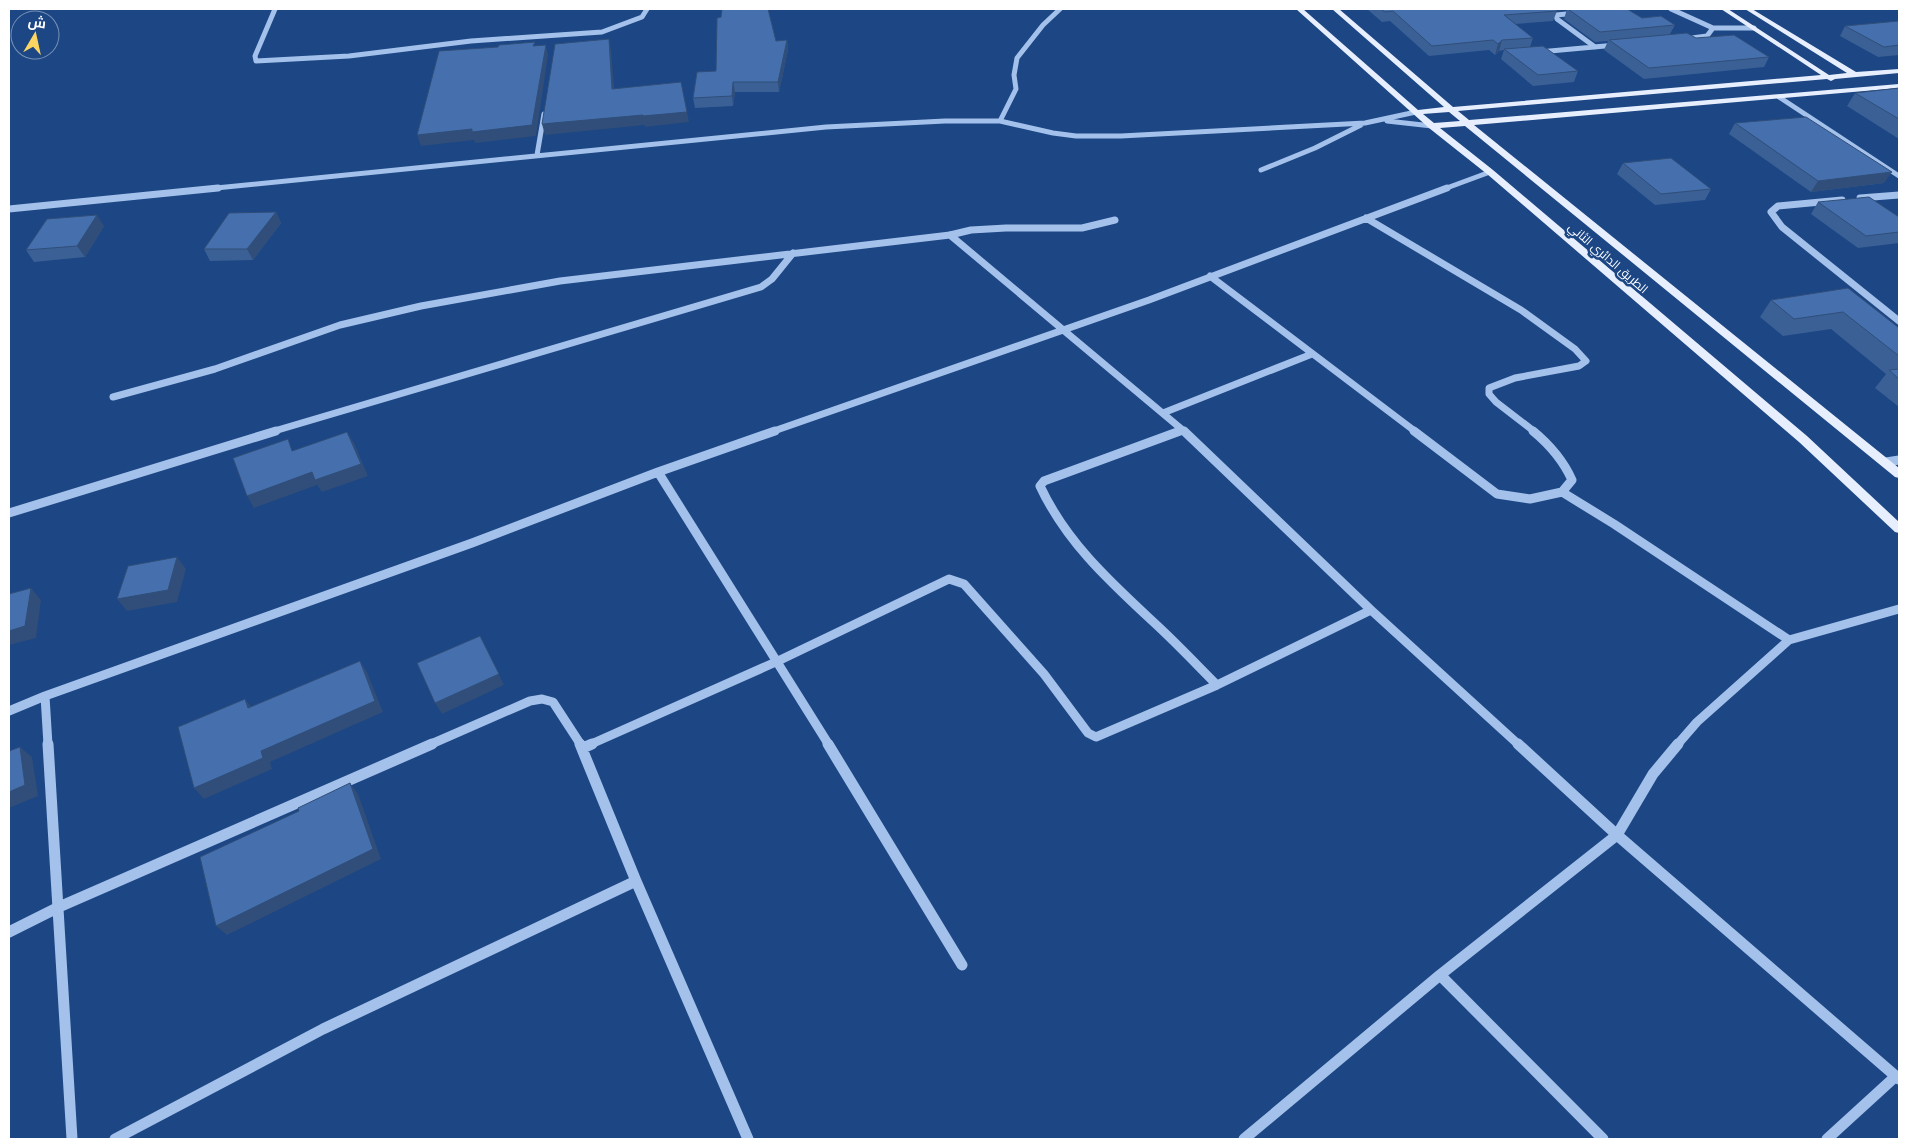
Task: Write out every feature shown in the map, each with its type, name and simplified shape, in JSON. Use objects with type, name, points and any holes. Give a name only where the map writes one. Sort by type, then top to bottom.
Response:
[{"type":"main road","name":"الطريق الدائري الثاني","points":[[1299,9],[1432,126],[1490,172],[1803,439],[1899,529]]},
{"type":"main road","name":"الطريق الدائري الثاني","points":[[1335,9],[1467,123],[1899,474]]},
{"type":"main road","points":[[1724,9],[1849,90]]},
{"type":"main road","points":[[1748,9],[1877,88]]},
{"type":"main road","points":[[1416,112],[1899,71]]},
{"type":"main road","points":[[1432,126],[1899,86]]},
{"type":"street","points":[[275,9],[255,56],[256,61],[349,56],[472,41],[602,32],[620,27],[642,17],[647,9]]},
{"type":"street","points":[[1000,121],[1016,89],[1014,75],[1017,58],[1043,25],[1060,9]]},
{"type":"street","points":[[1671,9],[1713,28],[1754,28]]},
{"type":"street","points":[[1585,12],[1556,15],[1557,19],[1595,47]]},
{"type":"street","points":[[1679,39],[1707,36],[1713,28]]},
{"type":"street","points":[[555,44],[556,35]]},
{"type":"street","points":[[1528,53],[1623,44]]},
{"type":"street","points":[[1778,97],[1899,176]]},
{"type":"street","points":[[538,155],[545,109]]},
{"type":"street","points":[[9,209],[538,155],[826,128],[945,120],[1000,121],[1053,134],[1121,136],[1365,122],[1416,112]]},
{"type":"street","points":[[1382,120],[1432,126]]},
{"type":"street","points":[[1261,170],[1316,148],[1365,122]]},
{"type":"street","points":[[9,710],[472,543],[658,472],[1149,300],[1490,172]]},
{"type":"street","points":[[1899,195],[1778,206],[1771,212],[1782,227],[1899,321]]},
{"type":"street","points":[[1210,276],[1497,494],[1517,500],[1539,500],[1562,492],[1572,480],[1568,466],[1552,449],[1496,402],[1489,394],[1489,388],[1515,378],[1579,366],[1586,361],[1584,357],[1573,346],[1535,320],[1366,218]]},
{"type":"street","points":[[113,397],[215,369],[340,326],[420,306],[560,281],[950,235],[972,230],[1082,228],[1115,220]]},
{"type":"street","points":[[950,235],[1183,430],[1371,610],[1617,835],[1898,1078],[1827,1139]]},
{"type":"street","points":[[9,514],[251,438],[761,287],[772,279],[792,253]]},
{"type":"street","points":[[1163,413],[1312,354]]},
{"type":"street","points":[[1183,430],[1050,479],[1040,486],[1052,512],[1104,577],[1164,632],[1217,685]]},
{"type":"street","points":[[1886,462],[1899,460]]},
{"type":"street","points":[[658,472],[778,661],[962,966]]},
{"type":"street","points":[[1562,492],[1614,524],[1788,640]]},
{"type":"street","points":[[583,748],[778,661],[948,579],[964,584],[1044,674],[1092,737],[1103,735],[1217,685],[1371,610]]},
{"type":"street","points":[[1244,1139],[1440,975],[1617,835],[1653,774],[1697,722],[1788,640],[1899,609]]},
{"type":"street","points":[[45,696],[72,1139]]},
{"type":"street","points":[[9,932],[59,907],[539,698],[546,698],[553,702],[583,748],[636,881],[748,1139]]},
{"type":"street","points":[[115,1139],[323,1030],[636,881]]},
{"type":"street","points":[[1440,975],[1603,1139]]},
{"type":"building","points":[[722,9],[768,9],[776,41],[787,40],[778,82],[733,82],[732,96],[693,98],[697,72],[716,71],[717,18],[721,17]]},
{"type":"building","points":[[1381,9],[1557,9],[1557,11],[1504,15],[1533,38],[1502,40],[1498,44],[1493,40],[1432,46],[1393,11],[1385,12]]},
{"type":"building","points":[[1568,9],[1627,9],[1642,18],[1661,16],[1675,25],[1600,32]]},
{"type":"building","points":[[1899,21],[1899,45],[1884,47],[1845,26]]},
{"type":"building","points":[[1687,33],[1696,38],[1734,35],[1769,57],[1649,68],[1609,40]]},
{"type":"building","points":[[609,39],[612,89],[681,82],[687,112],[542,124],[555,44]]},
{"type":"building","points":[[535,42],[533,46],[546,45],[532,125],[472,132],[472,129],[417,135],[439,51],[498,47],[499,45]]},
{"type":"building","points":[[1543,46],[1578,71],[1538,75],[1504,49]]},
{"type":"building","points":[[1899,88],[1899,119],[1855,93]]},
{"type":"building","points":[[1806,117],[1892,172],[1818,181],[1735,123]]},
{"type":"building","points":[[1671,158],[1711,189],[1661,194],[1623,163]]},
{"type":"building","points":[[1869,197],[1899,217],[1899,232],[1866,236],[1818,202]]},
{"type":"building","points":[[276,212],[247,249],[204,249],[229,213]]},
{"type":"building","points":[[97,215],[77,246],[26,250],[47,219]]},
{"type":"building","points":[[1848,288],[1899,328],[1899,356],[1843,312],[1794,319],[1771,300]]},
{"type":"building","points":[[1899,369],[1899,379],[1889,370]]},
{"type":"building","points":[[347,432],[361,464],[315,480],[312,472],[247,496],[233,458],[288,439],[292,451]]},
{"type":"building","points":[[177,557],[168,590],[117,599],[128,566]]},
{"type":"building","points":[[31,588],[25,626],[9,631],[9,594]]},
{"type":"building","points":[[480,636],[499,674],[435,703],[417,663]]},
{"type":"building","points":[[360,661],[375,701],[261,751],[263,758],[194,788],[178,727],[245,699],[248,708]]},
{"type":"building","points":[[20,747],[25,785],[9,792],[9,751]]},
{"type":"building","points":[[350,783],[373,849],[216,926],[200,857],[299,811],[298,808]]}]
